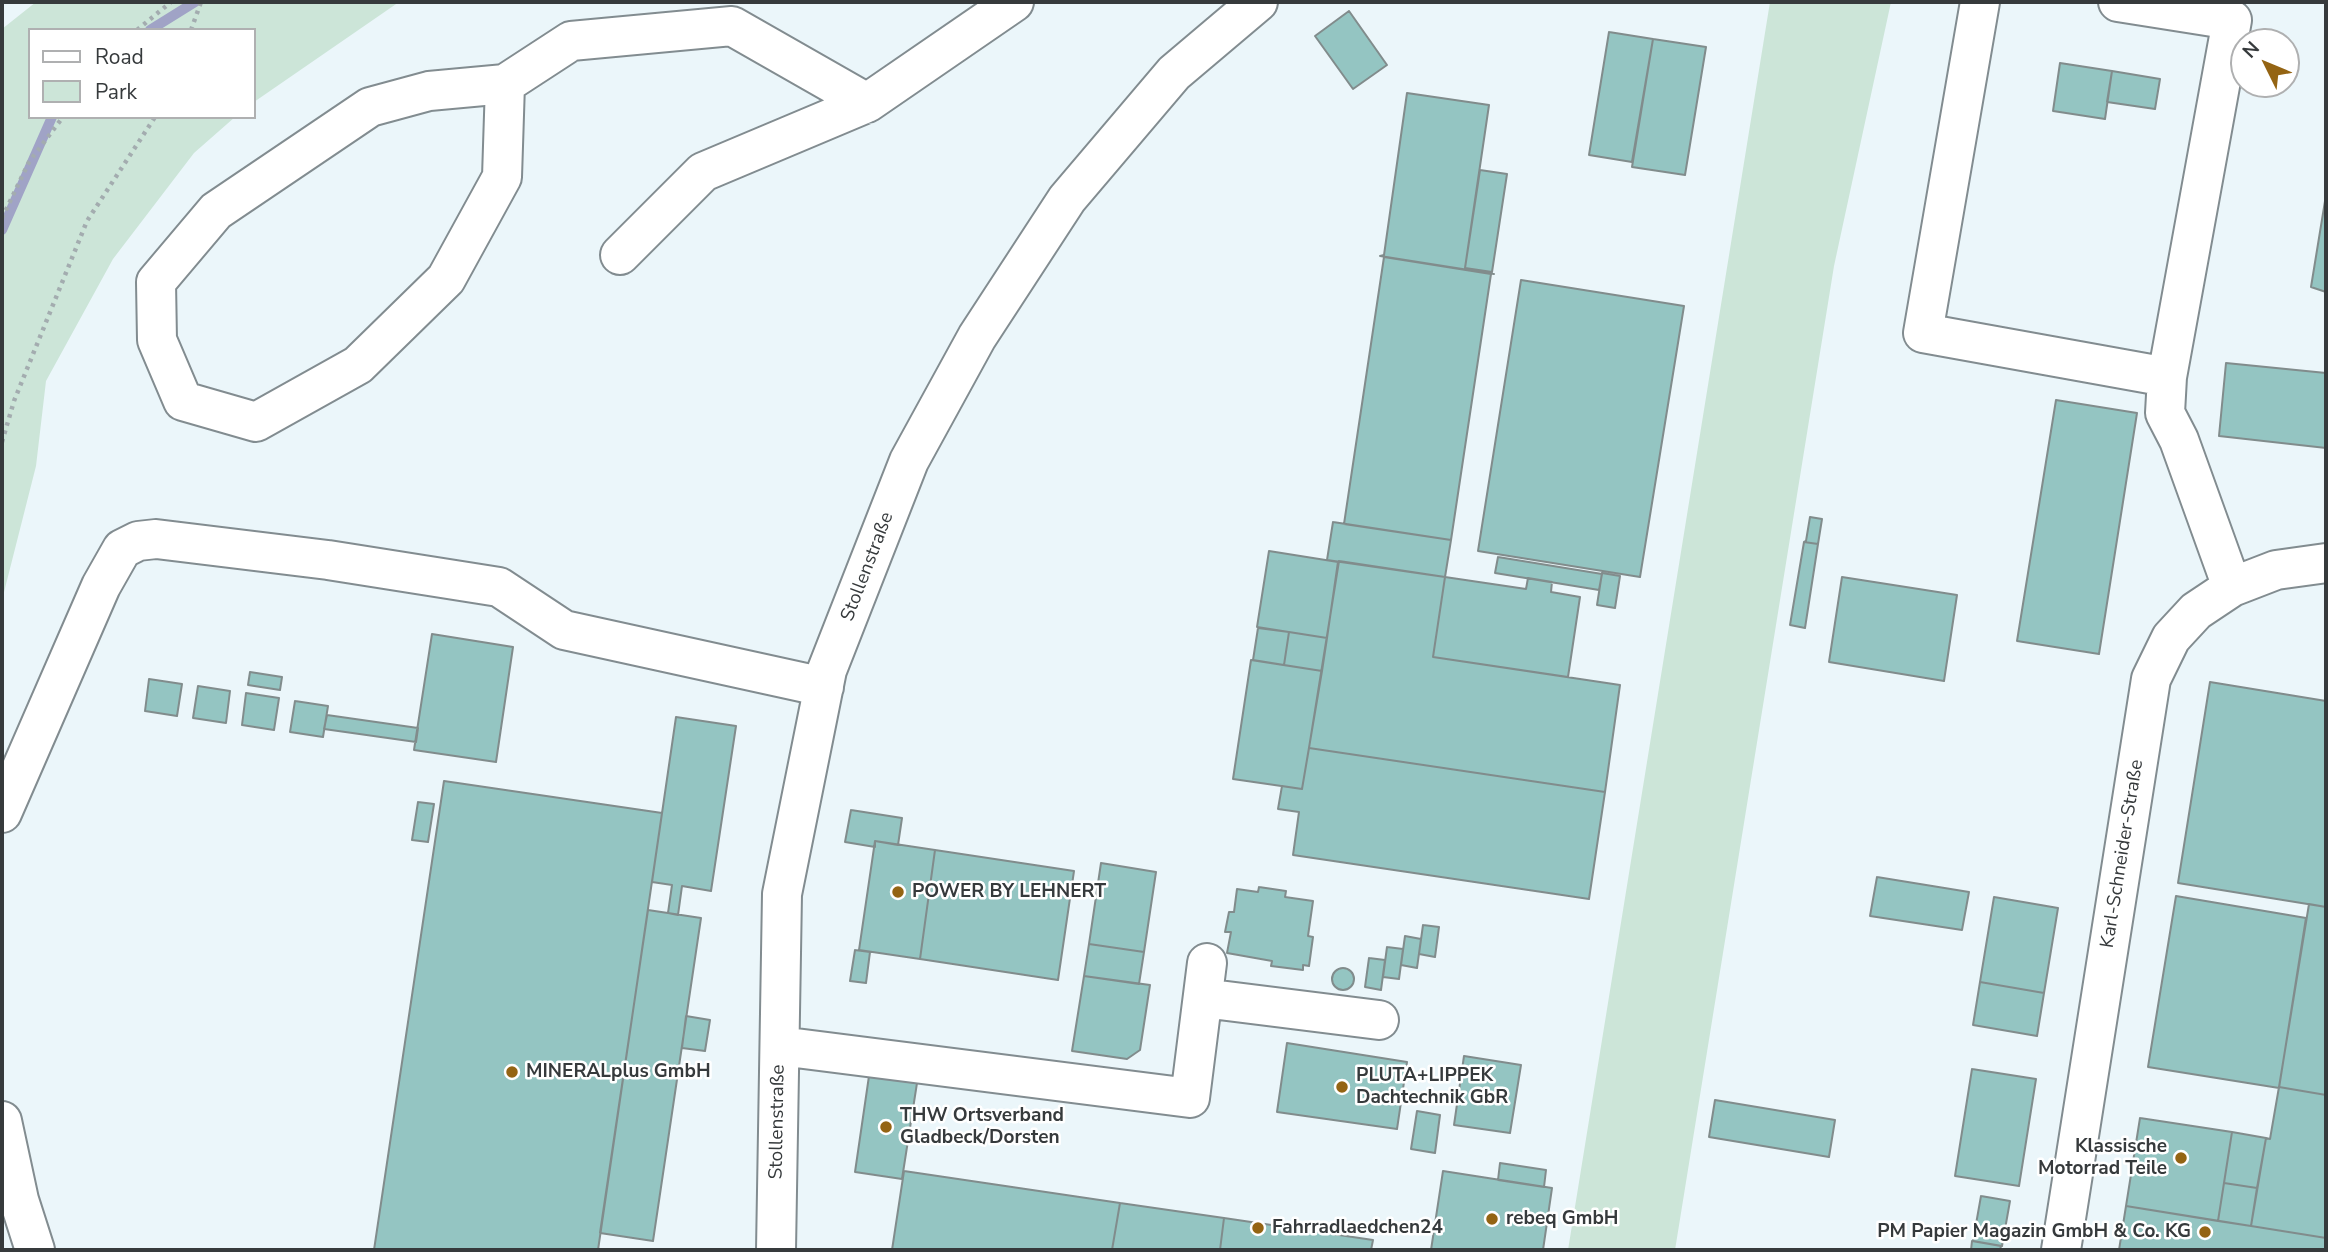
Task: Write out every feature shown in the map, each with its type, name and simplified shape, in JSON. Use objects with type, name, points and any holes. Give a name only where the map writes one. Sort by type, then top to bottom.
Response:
[{"type":"street","points":[[620,255],[703,172],[867,103],[1014,2]]},
{"type":"street","name":"Stollenstraße","points":[[776,1250],[782,894],[827,670],[909,461],[977,337],[1067,199],[1174,73],[1258,2]]},
{"type":"street","points":[[1980,2],[1923,333],[2167,377]]},
{"type":"street","points":[[2118,2],[2233,11],[2167,377],[2165,413],[2179,440],[2232,587]]},
{"type":"street","points":[[505,84],[502,177],[446,279],[358,365],[256,422],[183,401],[157,340],[156,282],[216,211],[370,107],[429,91],[505,84],[571,41],[732,26],[867,103]]},
{"type":"street","points":[[2,813],[101,586],[122,549],[138,541],[156,539],[328,560],[499,587],[564,630],[824,687]]},
{"type":"street","name":"Karl-Schneider-Straße","points":[[2061,1250],[2151,678],[2171,638],[2196,611],[2232,587],[2276,570],[2326,563]]},
{"type":"street","points":[[780,1046],[1190,1098],[1205,981],[1379,1020]]},
{"type":"street","points":[[2,1121],[19,1200],[35,1250]]},
{"type":"path","points":[[139,28],[171,2]]},
{"type":"path","points":[[192,28],[201,2]]},
{"type":"path","points":[[2,218],[29,162],[61,119]]},
{"type":"path","points":[[2,442],[14,401],[87,221],[154,119]]},
{"type":"green space","points":[[36,2],[399,2],[256,101],[256,28],[28,28],[28,119],[233,119],[194,153],[113,259],[46,381],[36,466],[2,600],[2,29]]},
{"type":"green space","points":[[1770,2],[1891,2],[1834,266],[1675,1250],[1568,1250]]},
{"type":"building","points":[[1349,11],[1387,65],[1353,89],[1315,36]]},
{"type":"building","points":[[1609,32],[1653,39],[1632,162],[1589,155]]},
{"type":"building","points":[[1653,39],[1706,47],[1685,175],[1632,167]]},
{"type":"building","points":[[2060,63],[2112,71],[2105,119],[2053,111]]},
{"type":"building","points":[[2112,71],[2160,79],[2155,109],[2107,102]]},
{"type":"building","points":[[1407,93],[1489,105],[1465,268],[1494,274],[1380,256],[1384,255]]},
{"type":"building","points":[[1480,170],[1507,174],[1492,272],[1465,268]]},
{"type":"building","points":[[2326,195],[2326,292],[2311,287]]},
{"type":"building","points":[[1384,257],[1491,274],[1451,540],[1344,524]]},
{"type":"building","points":[[1521,280],[1684,306],[1640,577],[1478,551]]},
{"type":"building","points":[[2226,363],[2326,373],[2326,448],[2219,436]]},
{"type":"building","points":[[2056,400],[2137,413],[2099,654],[2017,641]]},
{"type":"building","points":[[1810,517],[1822,519],[1818,544],[1804,542]]},
{"type":"building","points":[[1333,522],[1451,540],[1445,577],[1327,560]]},
{"type":"building","points":[[1804,542],[1818,544],[1805,628],[1790,625]]},
{"type":"building","points":[[1269,551],[1338,562],[1327,638],[1257,627]]},
{"type":"building","points":[[1498,557],[1602,574],[1599,590],[1495,573]]},
{"type":"building","points":[[1339,561],[1445,577],[1433,657],[1620,685],[1605,792],[1309,748]]},
{"type":"building","points":[[1602,573],[1620,576],[1615,608],[1597,605]]},
{"type":"building","points":[[1445,577],[1526,589],[1528,578],[1552,582],[1551,592],[1580,597],[1568,677],[1433,657]]},
{"type":"building","points":[[1842,577],[1957,595],[1944,681],[1829,662]]},
{"type":"building","points":[[1258,628],[1289,632],[1284,665],[1253,660]]},
{"type":"building","points":[[1289,632],[1327,638],[1322,671],[1284,665]]},
{"type":"building","points":[[432,634],[513,647],[496,762],[414,750]]},
{"type":"building","points":[[1251,660],[1322,671],[1302,789],[1233,779]]},
{"type":"building","points":[[250,672],[282,677],[280,690],[248,685]]},
{"type":"building","points":[[149,679],[182,684],[177,716],[145,711]]},
{"type":"building","points":[[2210,682],[2326,701],[2326,907],[2178,883]]},
{"type":"building","points":[[198,686],[230,691],[226,723],[193,718]]},
{"type":"building","points":[[246,693],[279,698],[274,730],[242,725]]},
{"type":"building","points":[[295,701],[328,706],[323,737],[290,732]]},
{"type":"building","points":[[327,715],[418,728],[416,742],[324,729]]},
{"type":"building","points":[[676,717],[736,726],[711,891],[682,886],[678,915],[668,913],[672,885],[652,882]]},
{"type":"building","points":[[1309,748],[1605,792],[1589,899],[1293,855],[1299,812],[1278,809],[1282,786],[1302,789]]},
{"type":"building","name":"MINERALplus GmbH","points":[[444,781],[662,813],[598,1250],[374,1250]]},
{"type":"building","points":[[418,802],[434,804],[428,842],[412,840]]},
{"type":"building","points":[[851,810],[902,818],[898,845],[875,841],[875,847],[845,842]]},
{"type":"building","name":"POWER BY LEHNERT","points":[[875,841],[935,850],[920,959],[859,950]]},
{"type":"building","points":[[935,850],[1074,871],[1058,980],[920,959]]},
{"type":"building","points":[[1101,863],[1156,872],[1144,952],[1089,944]]},
{"type":"building","points":[[1877,877],[1969,892],[1962,930],[1870,916]]},
{"type":"building","points":[[1259,887],[1286,891],[1285,897],[1313,901],[1308,936],[1313,937],[1309,966],[1303,965],[1303,970],[1271,966],[1272,961],[1227,953],[1231,932],[1225,932],[1229,912],[1234,912],[1237,889],[1258,892]]},
{"type":"building","points":[[2176,896],[2306,918],[2279,1088],[2148,1067]]},
{"type":"building","points":[[1994,897],[2058,908],[2044,993],[1980,982]]},
{"type":"building","points":[[2309,904],[2326,907],[2326,1095],[2279,1087]]},
{"type":"building","points":[[648,910],[701,918],[653,1241],[600,1233]]},
{"type":"building","points":[[1423,925],[1439,927],[1435,957],[1419,954]]},
{"type":"building","points":[[1405,936],[1421,939],[1417,968],[1401,965]]},
{"type":"building","points":[[1089,944],[1144,952],[1139,984],[1084,976]]},
{"type":"building","points":[[1387,947],[1403,949],[1399,979],[1383,977]]},
{"type":"building","points":[[855,950],[870,952],[866,983],[850,981]]},
{"type":"building","points":[[1369,958],[1385,960],[1381,990],[1365,987]]},
{"type":"building","points":[[1343,968],[1353,975],[1354,979],[1347,989],[1343,990],[1333,983],[1332,979],[1339,969]]},
{"type":"building","points":[[1084,976],[1150,985],[1140,1050],[1127,1059],[1072,1051]]},
{"type":"building","points":[[1980,982],[2044,993],[2037,1036],[1973,1025]]},
{"type":"building","points":[[686,1016],[710,1020],[705,1051],[682,1048]]},
{"type":"building","name":"PLUTA+LIPPEK Dachtechnik GbR","points":[[1287,1043],[1407,1062],[1397,1129],[1277,1112]]},
{"type":"building","points":[[1464,1056],[1521,1065],[1510,1133],[1454,1125]]},
{"type":"building","points":[[1972,1069],[2036,1079],[2019,1186],[1955,1176]]},
{"type":"building","name":"THW Ortsverband Gladbeck/Dorsten","points":[[869,1076],[917,1083],[902,1179],[855,1172]]},
{"type":"building","points":[[2279,1087],[2326,1095],[2326,1238],[2251,1226],[2266,1138],[2270,1139]]},
{"type":"building","points":[[1715,1100],[1835,1120],[1829,1157],[1709,1137]]},
{"type":"building","points":[[1417,1111],[1440,1115],[1435,1153],[1411,1149]]},
{"type":"building","name":"Klassische Motorrad Teile","points":[[2140,1118],[2232,1132],[2218,1221],[2126,1206]]},
{"type":"building","points":[[2232,1132],[2266,1138],[2257,1188],[2224,1183]]},
{"type":"building","points":[[1500,1163],[1546,1170],[1544,1187],[1498,1180]]},
{"type":"building","points":[[904,1171],[1120,1203],[1112,1250],[892,1250]]},
{"type":"building","name":"rebeq GmbH","points":[[1443,1171],[1552,1188],[1543,1250],[1431,1250]]},
{"type":"building","points":[[2224,1183],[2257,1188],[2251,1226],[2218,1221]]},
{"type":"building","points":[[1981,1196],[2010,1201],[2002,1246],[1973,1241]]},
{"type":"building","points":[[1120,1203],[1224,1218],[1220,1250],[1112,1250]]},
{"type":"building","name":"PM Papier Magazin GmbH & Co. KG","points":[[2126,1206],[2326,1238],[2326,1250],[2119,1250]]},
{"type":"building","name":"Fahrradlaedchen24","points":[[1224,1218],[1373,1240],[1371,1250],[1220,1250]]},
{"type":"building","points":[[1972,1241],[2001,1246],[2000,1250],[1971,1250]]},
{"type":"waterway","points":[[153,28],[195,2]]},
{"type":"waterway","points":[[2,230],[51,119]]},
{"type":"place","name":"POWER BY LEHNERT","points":[[898,892]]},
{"type":"place","name":"MINERALplus GmbH","points":[[512,1072]]},
{"type":"place","name":"PLUTA+LIPPEK Dachtechnik GbR","points":[[1342,1087]]},
{"type":"place","name":"THW Ortsverband Gladbeck/Dorsten","points":[[886,1127]]},
{"type":"place","name":"Klassische Motorrad Teile","points":[[2181,1158]]},
{"type":"place","name":"rebeq GmbH","points":[[1492,1219]]},
{"type":"place","name":"Fahrradlaedchen24","points":[[1258,1228]]},
{"type":"place","name":"PM Papier Magazin GmbH & Co. KG","points":[[2205,1232]]}]
